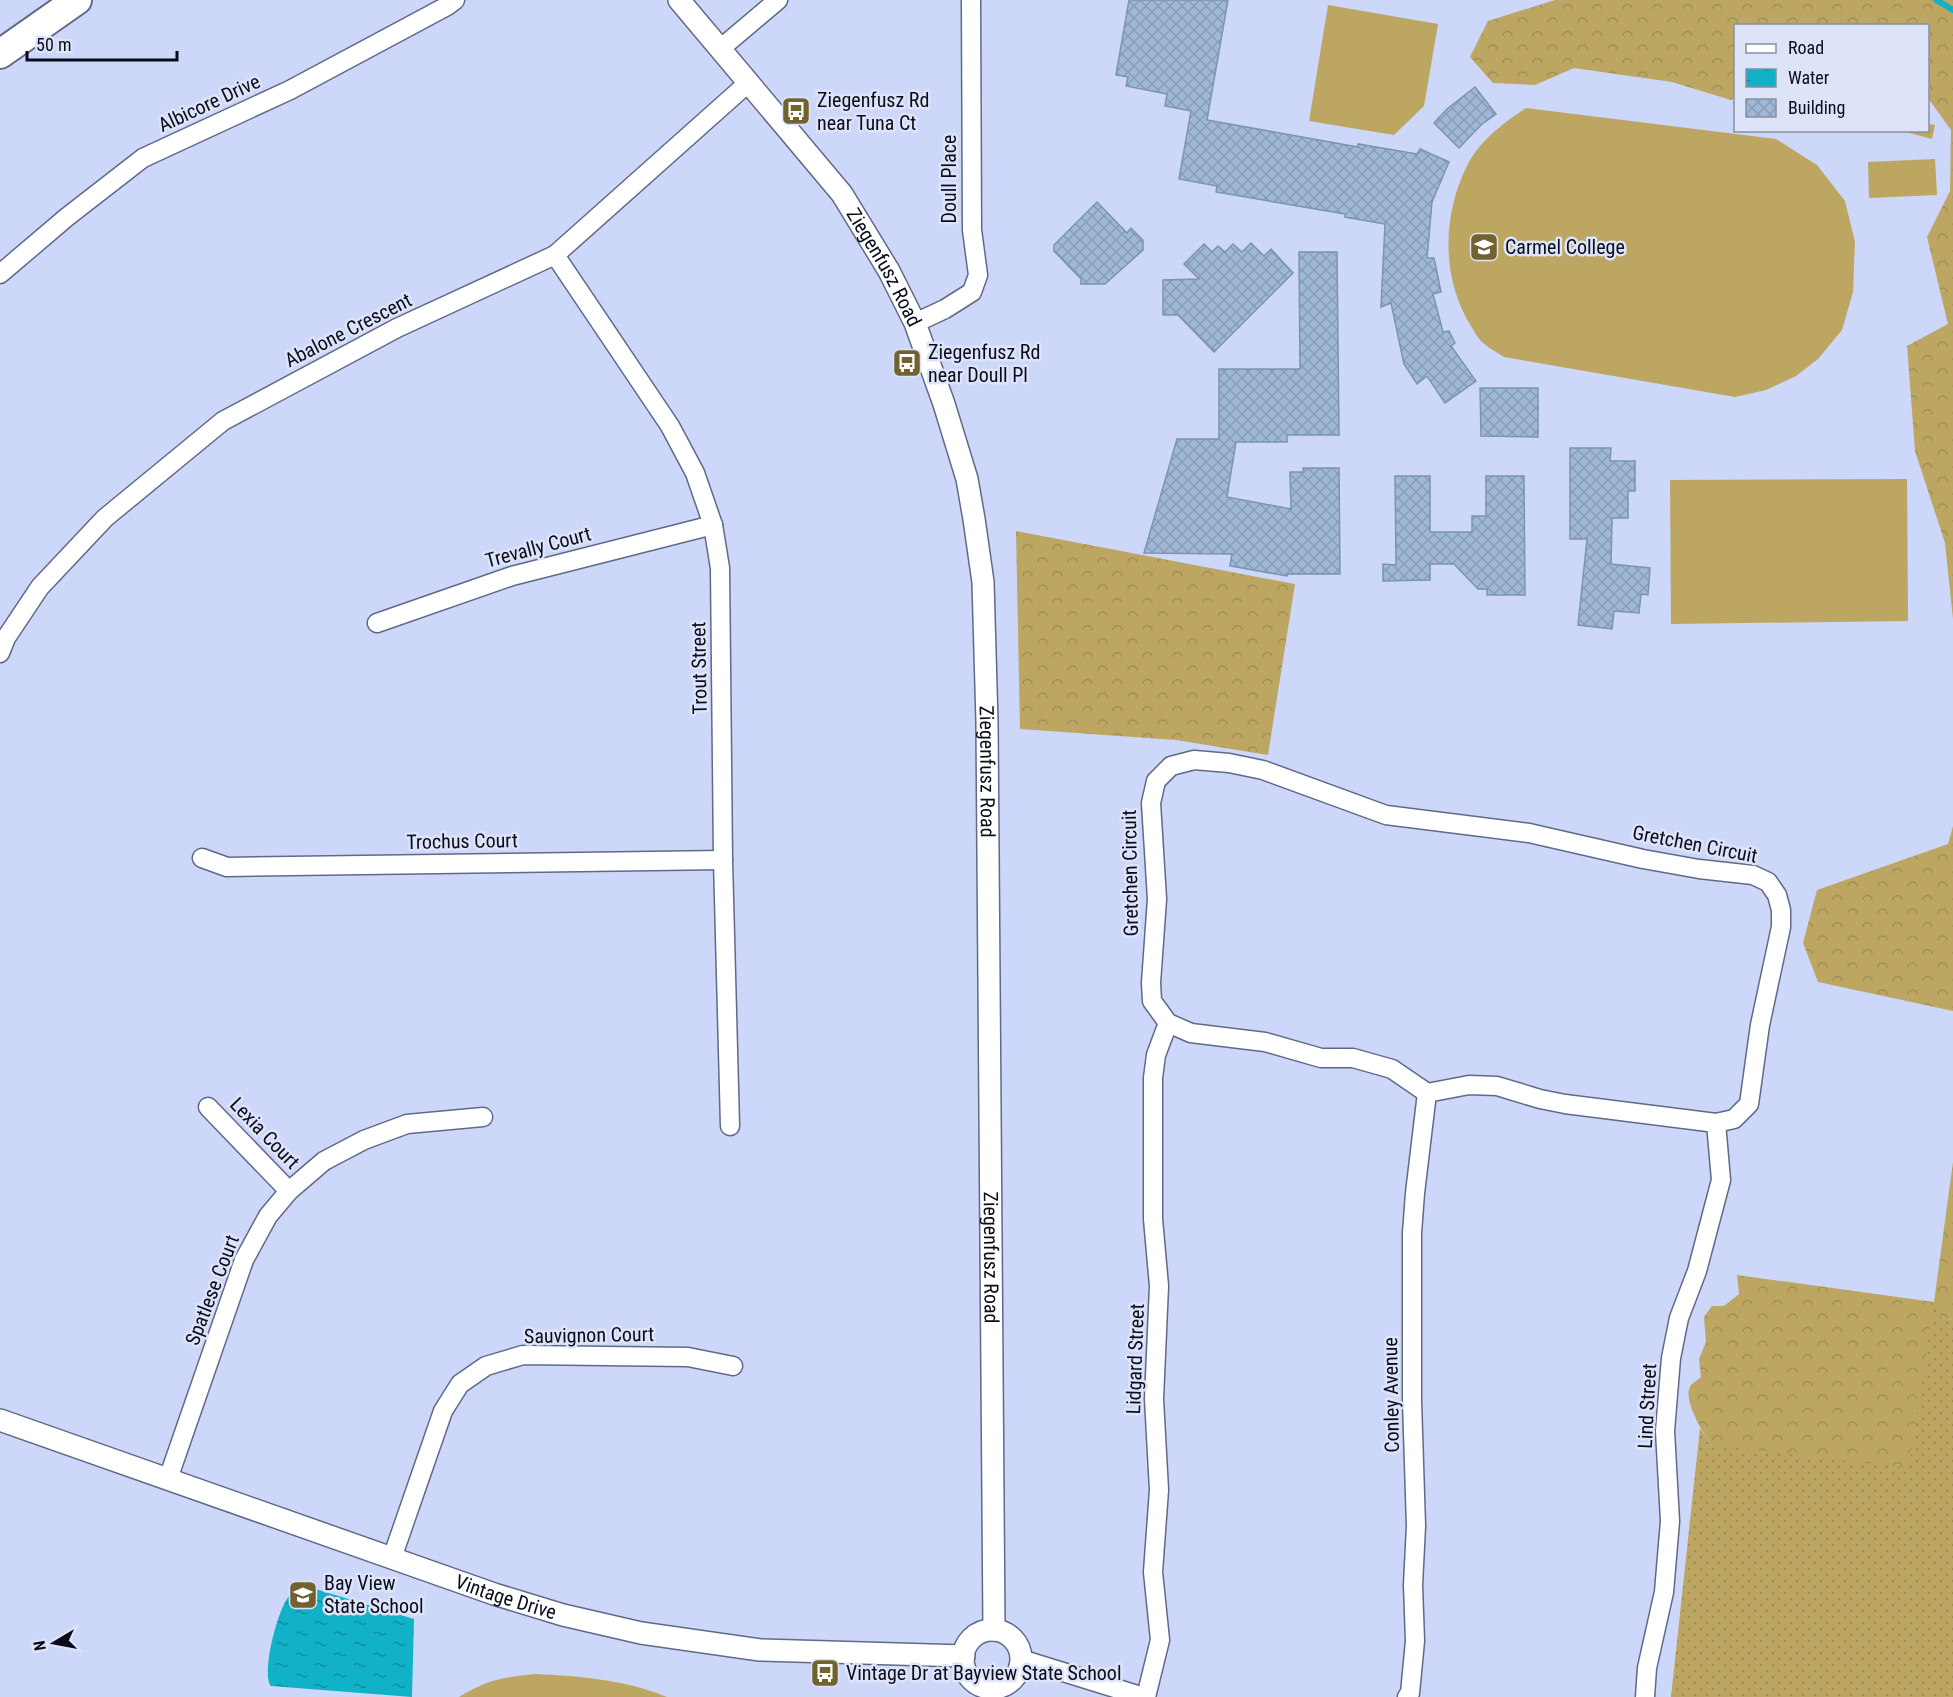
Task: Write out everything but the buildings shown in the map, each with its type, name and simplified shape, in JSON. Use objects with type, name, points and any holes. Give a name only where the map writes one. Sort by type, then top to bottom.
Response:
[{"type":"highway","points":[[0,54],[77,0]]},
{"type":"street","name":"Albicore Drive","points":[[0,274],[67,217],[143,158],[290,90],[455,0]]},
{"type":"street","name":"Ziegenfusz Road","points":[[679,0],[842,194],[889,272],[915,323],[944,404],[967,479],[983,582],[987,722],[994,1630]]},
{"type":"street","points":[[720,48],[778,0]]},
{"type":"street","name":"Doull Place","points":[[915,323],[945,309],[972,292],[978,275],[972,230],[971,0]]},
{"type":"street","name":"Abalone Crescent","points":[[2,642],[40,587],[105,518],[224,421],[397,328],[555,255],[748,83]]},
{"type":"street","name":"Trout Street","points":[[555,255],[670,426],[695,473],[713,525],[720,568],[723,860],[730,1126]]},
{"type":"street","name":"Trevally Court","points":[[377,623],[512,576],[713,525]]},
{"type":"street","name":"Gretchen Circuit","points":[[1168,1023],[1152,1001],[1150,983],[1157,899],[1150,803],[1156,781],[1171,766],[1194,760],[1228,763],[1263,770],[1386,815],[1529,833],[1677,865],[1753,875],[1768,882],[1777,895],[1781,927],[1761,1025],[1749,1104],[1734,1119],[1716,1123]]},
{"type":"street","name":"Trochus Court","points":[[202,858],[227,867],[723,860]]},
{"type":"street","points":[[1168,1023],[1191,1033],[1265,1042],[1321,1058],[1353,1058],[1392,1069],[1427,1093],[1469,1085],[1497,1086],[1565,1104],[1716,1123]]},
{"type":"street","name":"Lidgard Street","points":[[1145,1697],[1160,1640],[1154,1572],[1159,1490],[1154,1399],[1160,1286],[1153,1219],[1153,1078],[1156,1055],[1168,1023]]},
{"type":"street","name":"Conley Avenue","points":[[1407,1697],[1410,1693],[1415,1641],[1413,1585],[1416,1526],[1412,1401],[1412,1233],[1427,1093]]},
{"type":"street","name":"Lexia Court","points":[[208,1107],[289,1191]]},
{"type":"street","name":"Spatlese Court","points":[[168,1479],[244,1260],[268,1216],[289,1191],[324,1161],[364,1140],[407,1124],[483,1117]]},
{"type":"street","name":"Lind Street","points":[[1645,1697],[1647,1668],[1664,1592],[1669,1533],[1665,1431],[1671,1358],[1679,1318],[1697,1271],[1721,1180],[1716,1123]]},
{"type":"street","name":"Sauvignon Court","points":[[392,1558],[443,1411],[460,1384],[486,1366],[523,1356],[535,1356],[688,1357],[733,1366]]},
{"type":"street","name":"Vintage Drive","points":[[0,1420],[494,1594],[563,1615],[641,1633],[760,1650],[964,1656]]},
{"type":"street","points":[[994,1630],[1004,1632],[1012,1638],[1018,1646],[1021,1659],[1015,1677],[995,1692],[973,1680],[967,1672],[964,1656],[966,1647],[975,1636],[984,1631],[994,1630]]},
{"type":"street","points":[[1021,1659],[1145,1697]]},
{"type":"green space","points":[[1555,0],[1953,0],[1953,619],[1945,543],[1915,451],[1907,346],[1948,324],[1927,237],[1950,191],[1951,130],[1929,99],[1929,24],[1734,24],[1734,98],[1731,100],[1672,82],[1574,68],[1535,85],[1493,83],[1470,57],[1488,21]]},
{"type":"green space","points":[[1328,5],[1438,24],[1424,106],[1394,135],[1309,121]]},
{"type":"green space","points":[[1526,108],[1776,139],[1817,165],[1845,201],[1855,242],[1853,292],[1842,330],[1818,359],[1796,376],[1766,390],[1735,397],[1504,357],[1489,347],[1471,326],[1454,287],[1448,246],[1453,204],[1459,183],[1479,147],[1494,132]]},
{"type":"green space","points":[[1929,124],[1935,125],[1932,139],[1906,132],[1929,132]]},
{"type":"green space","points":[[1935,159],[1937,195],[1869,198],[1868,162]]},
{"type":"green space","points":[[1907,479],[1908,621],[1671,624],[1670,480]]},
{"type":"green space","points":[[1016,531],[1295,584],[1268,755],[1176,740],[1020,729]]},
{"type":"green space","points":[[1953,826],[1953,1011],[1818,982],[1803,943],[1817,890],[1948,844]]},
{"type":"green space","points":[[1953,1162],[1953,1320],[1942,1318],[1934,1303],[1909,1468],[1711,1445],[1691,1408],[1689,1393],[1691,1386],[1701,1377],[1699,1359],[1706,1342],[1704,1317],[1712,1306],[1724,1306],[1739,1294],[1737,1275],[1934,1302]]},
{"type":"green space","points":[[1934,1302],[1942,1318],[1953,1320],[1953,1697],[1671,1697],[1700,1428],[1711,1445]]},
{"type":"green space","points":[[536,1674],[603,1680],[667,1697],[459,1697],[496,1680]]},
{"type":"water","points":[[312,1588],[414,1619],[412,1697],[271,1686],[268,1679],[269,1655],[285,1602],[292,1593]]},
{"type":"waterway","points":[[1936,0],[1953,10]]},
{"type":"place","name":"Ziegenfusz Rd near Tuna Ct","points":[[796,111]]},
{"type":"place","name":"Carmel College","points":[[1484,247]]},
{"type":"place","name":"Ziegenfusz Rd near Doull Pl","points":[[907,363]]},
{"type":"place","name":"Bay View State School","points":[[303,1595]]},
{"type":"place","name":"Vintage Dr at Bayview State School","points":[[825,1673]]}]
